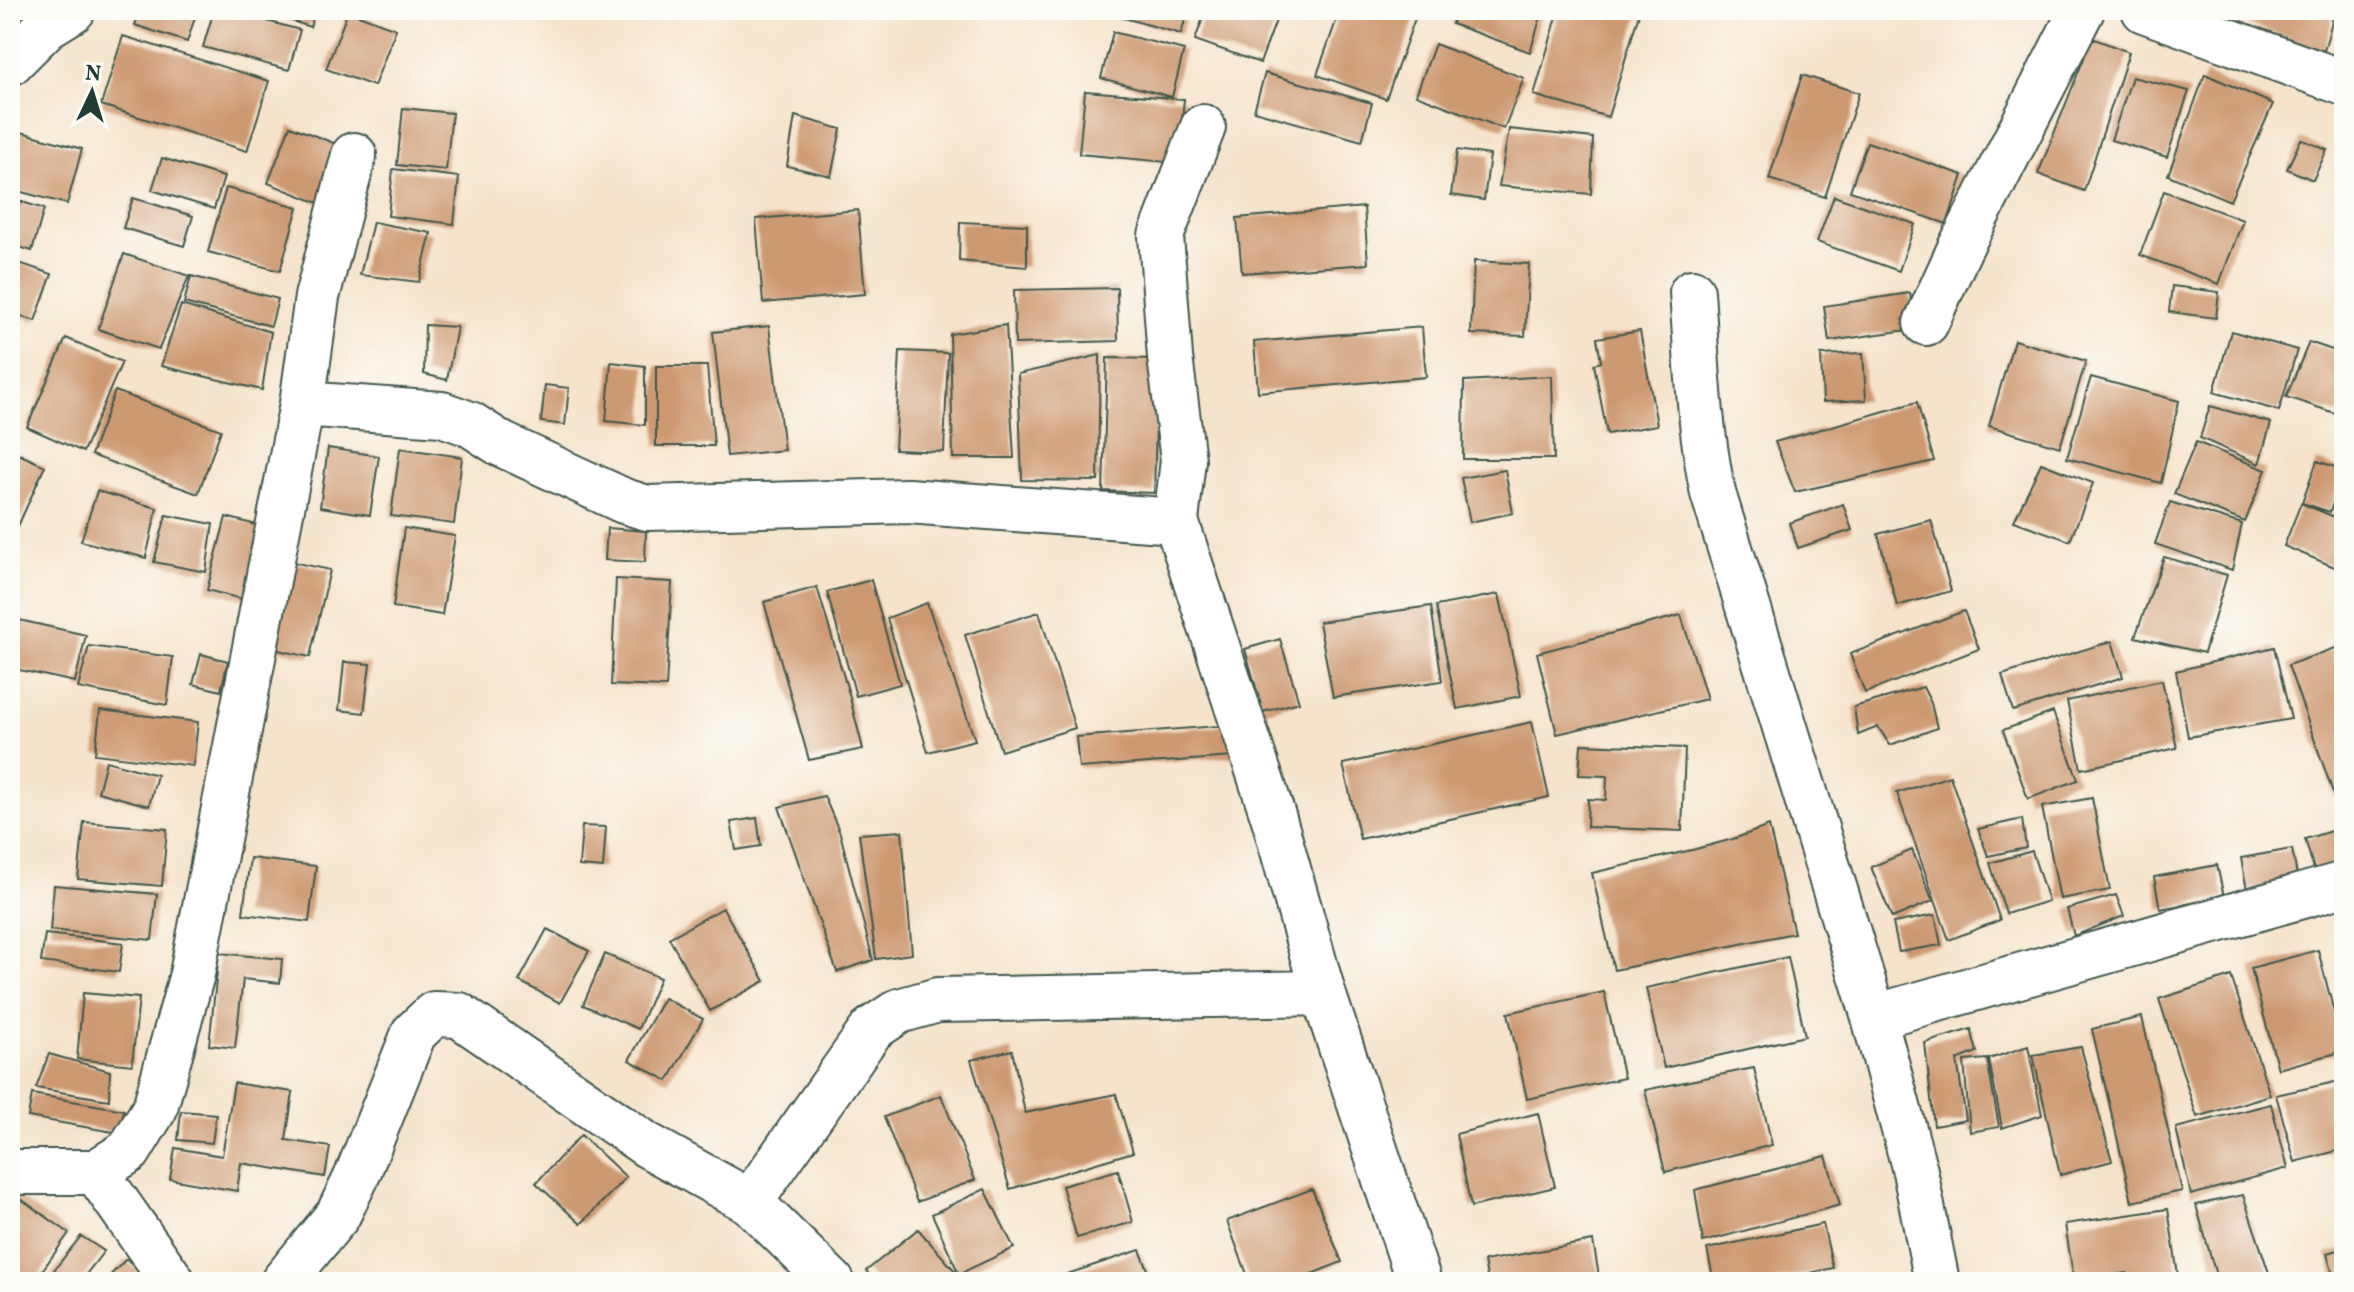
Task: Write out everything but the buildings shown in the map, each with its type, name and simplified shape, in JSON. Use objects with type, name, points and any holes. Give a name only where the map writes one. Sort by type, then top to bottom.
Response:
[{"type":"street","points":[[1926,323],[1960,248],[2082,10]]},
{"type":"street","points":[[2144,10],[2344,83]]},
{"type":"street","points":[[10,63],[49,15]]},
{"type":"street","points":[[1203,127],[1161,236],[1170,357],[1183,460],[1176,521],[1274,819],[1323,993],[1419,1282]]},
{"type":"street","points":[[10,1172],[96,1172],[129,1151],[155,1108],[192,974],[302,404],[317,297],[354,155]]},
{"type":"street","points":[[1692,292],[1700,413],[1713,493],[1874,1017],[1915,1171],[1937,1282]]},
{"type":"street","points":[[302,404],[442,414],[470,424],[515,451],[624,501],[647,508],[908,501],[1176,521]]},
{"type":"street","points":[[1874,1017],[2344,884]]},
{"type":"street","points":[[750,1202],[872,1029],[899,1011],[938,1000],[1323,993]]},
{"type":"street","points":[[283,1282],[338,1215],[414,1033],[434,1014],[459,1015],[647,1145],[750,1202],[832,1282]]},
{"type":"street","points":[[96,1172],[173,1282]]}]
